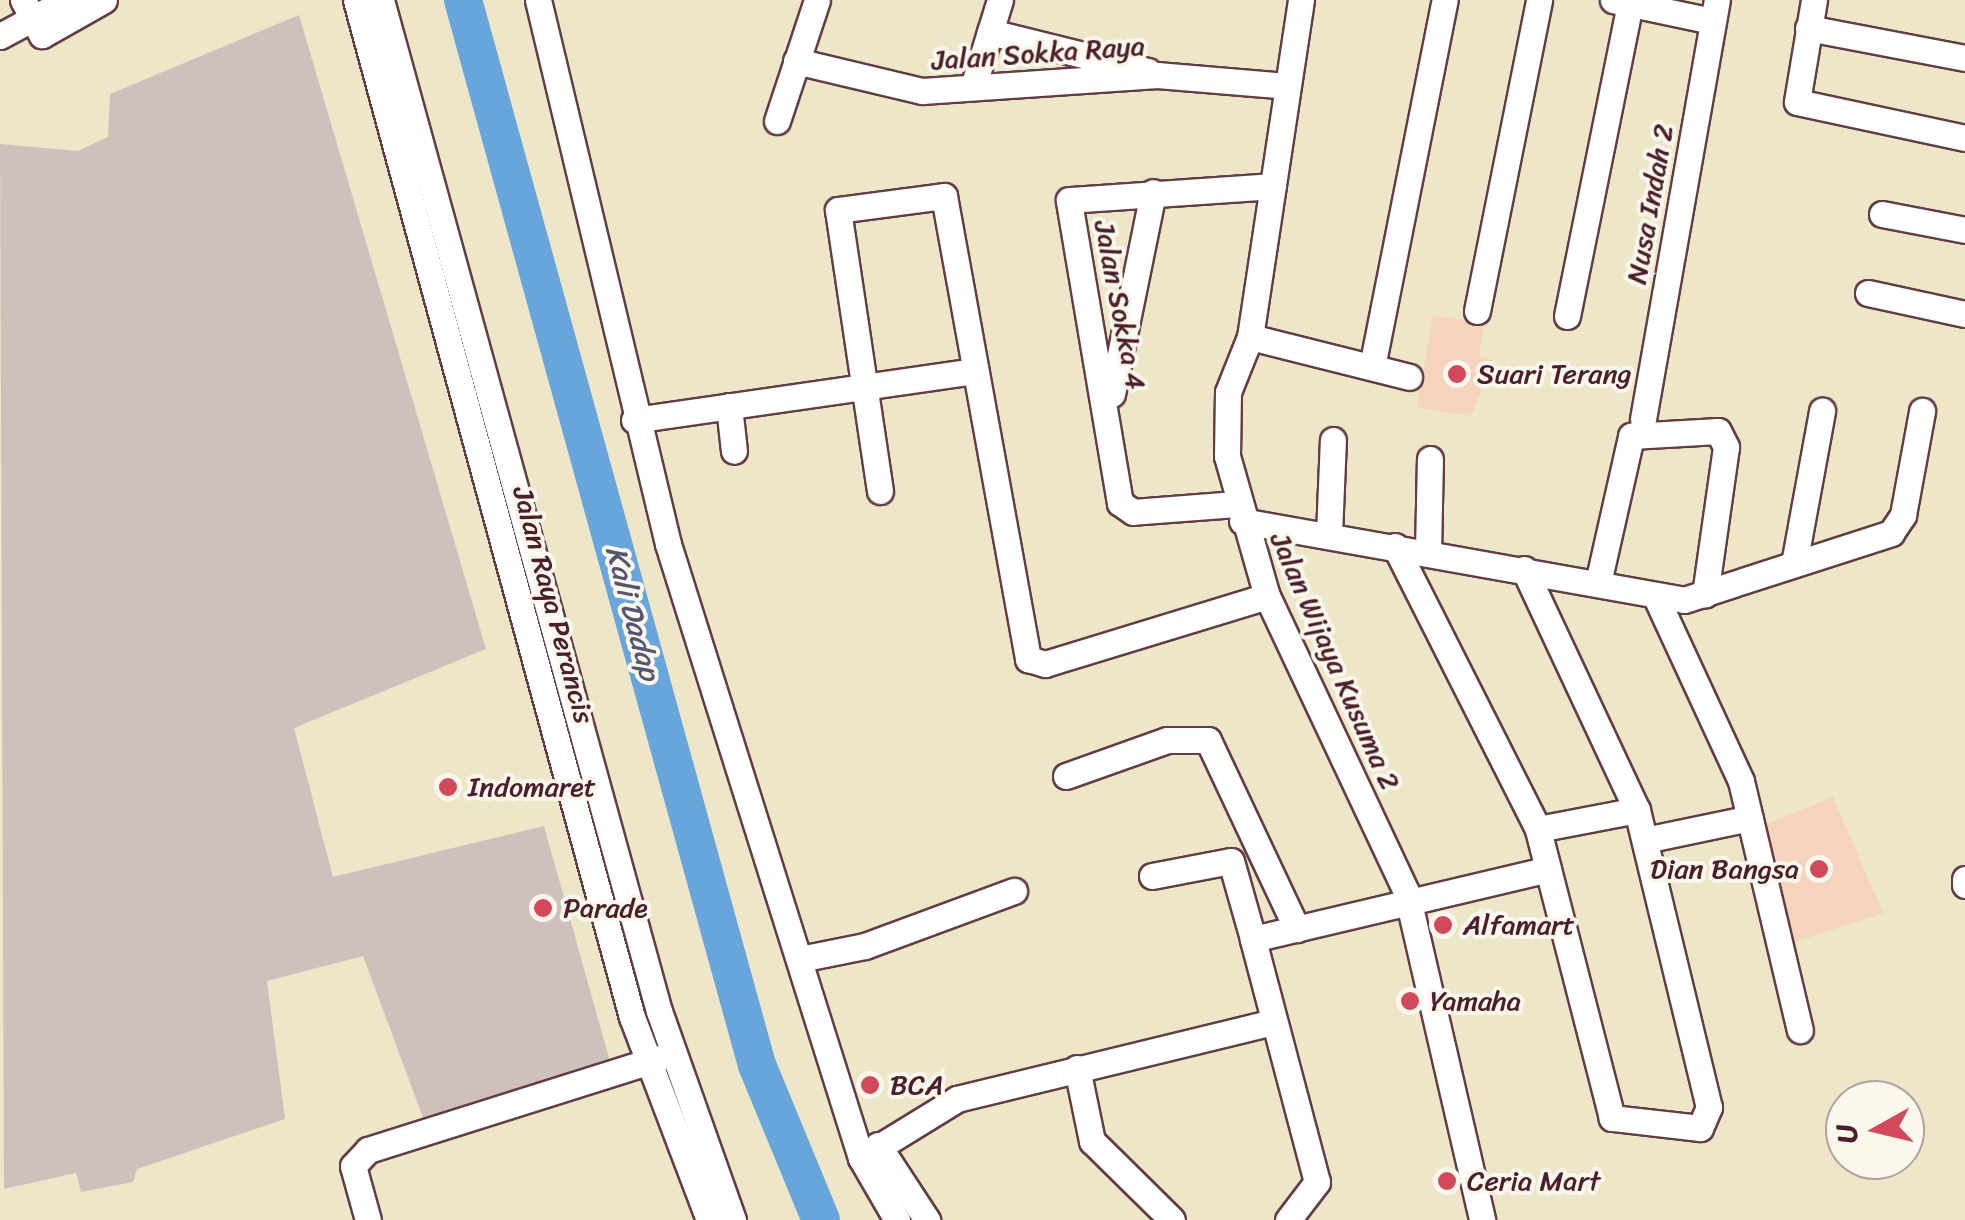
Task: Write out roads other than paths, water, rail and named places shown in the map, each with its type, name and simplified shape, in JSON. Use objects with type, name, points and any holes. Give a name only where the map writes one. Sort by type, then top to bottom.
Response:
[{"type":"street","points":[[0,36],[47,12],[104,0]]},
{"type":"street","name":"Jalan Raya Perancis","points":[[356,0],[647,1062],[709,1220]]},
{"type":"street","name":"Jalan Raya Perancis","points":[[381,0],[674,1053],[733,1220]]},
{"type":"street","points":[[538,0],[634,420],[800,959],[898,1220]]},
{"type":"street","points":[[777,121],[817,0]]},
{"type":"street","points":[[973,87],[1000,0]]},
{"type":"street","name":"Jalan Wijaya Kusuma 2","points":[[1301,0],[1250,337],[1226,422],[1239,513],[1267,596],[1409,902],[1482,1220]]},
{"type":"street","points":[[1372,367],[1446,0]]},
{"type":"street","points":[[1477,311],[1539,0]]},
{"type":"street","points":[[1814,0],[1797,102],[1965,138]]},
{"type":"street","points":[[1568,316],[1622,2],[1715,10]]},
{"type":"street","name":"Nusa Indah 2","points":[[1643,419],[1715,10]]},
{"type":"street","points":[[1808,28],[1965,58]]},
{"type":"street","points":[[990,32],[1157,75]]},
{"type":"street","name":"Jalan Sokka Raya","points":[[796,61],[922,91],[1157,75],[1287,86]]},
{"type":"street","name":"Jalan Sokka 4","points":[[1110,409],[1069,200],[1272,186]]},
{"type":"street","name":"Jalan Sokka 4","points":[[1110,409],[1154,192]]},
{"type":"street","points":[[880,491],[838,208],[940,195],[1028,659],[1045,664],[1267,596]]},
{"type":"street","points":[[1882,214],[1965,230]]},
{"type":"street","points":[[1868,294],[1965,314]]},
{"type":"street","points":[[1250,337],[1410,377]]},
{"type":"street","points":[[634,420],[863,383],[976,372]]},
{"type":"street","points":[[729,406],[734,451]]},
{"type":"street","points":[[1110,409],[1125,510],[1239,513],[1329,534],[1655,595],[1706,595],[1898,527],[1922,411]]},
{"type":"street","points":[[1794,564],[1822,411]]},
{"type":"street","points":[[1598,583],[1625,446],[1642,431],[1725,436],[1706,595]]},
{"type":"street","points":[[1329,534],[1333,440]]},
{"type":"street","points":[[1428,552],[1430,459]]},
{"type":"street","points":[[1394,546],[1538,829],[1612,1118],[1700,1128],[1709,1106],[1637,810],[1524,569]]},
{"type":"street","points":[[1655,595],[1736,768],[1800,1030]]},
{"type":"street","points":[[1066,776],[1168,740],[1208,740],[1297,929]]},
{"type":"street","points":[[1538,829],[1637,810]]},
{"type":"street","points":[[1646,840],[1750,818]]},
{"type":"street","points":[[1152,876],[1231,861],[1317,1182],[1288,1220]]},
{"type":"street","points":[[1253,939],[1548,870]]},
{"type":"street","points":[[800,959],[865,946],[1014,891]]},
{"type":"street","points":[[869,1151],[957,1099],[1274,1022]]},
{"type":"street","points":[[368,1220],[353,1174],[368,1150],[674,1053]]},
{"type":"street","points":[[1077,1068],[1092,1142],[1172,1220]]},
{"type":"street","points":[[869,1151],[927,1220]]},
{"type":"waterway","name":"Kali Dadap","points":[[463,0],[757,1065],[821,1220]]},
{"type":"place","name":"Suari Terang","points":[[1457,374]]},
{"type":"place","name":"Indomaret","points":[[448,787]]},
{"type":"place","name":"Dian Bangsa","points":[[1819,869]]},
{"type":"place","name":"Parade","points":[[543,908]]},
{"type":"place","name":"Alfamart","points":[[1443,925]]},
{"type":"place","name":"Yamaha","points":[[1410,1001]]},
{"type":"place","name":"BCA","points":[[870,1085]]},
{"type":"place","name":"Ceria Mart","points":[[1447,1181]]}]
